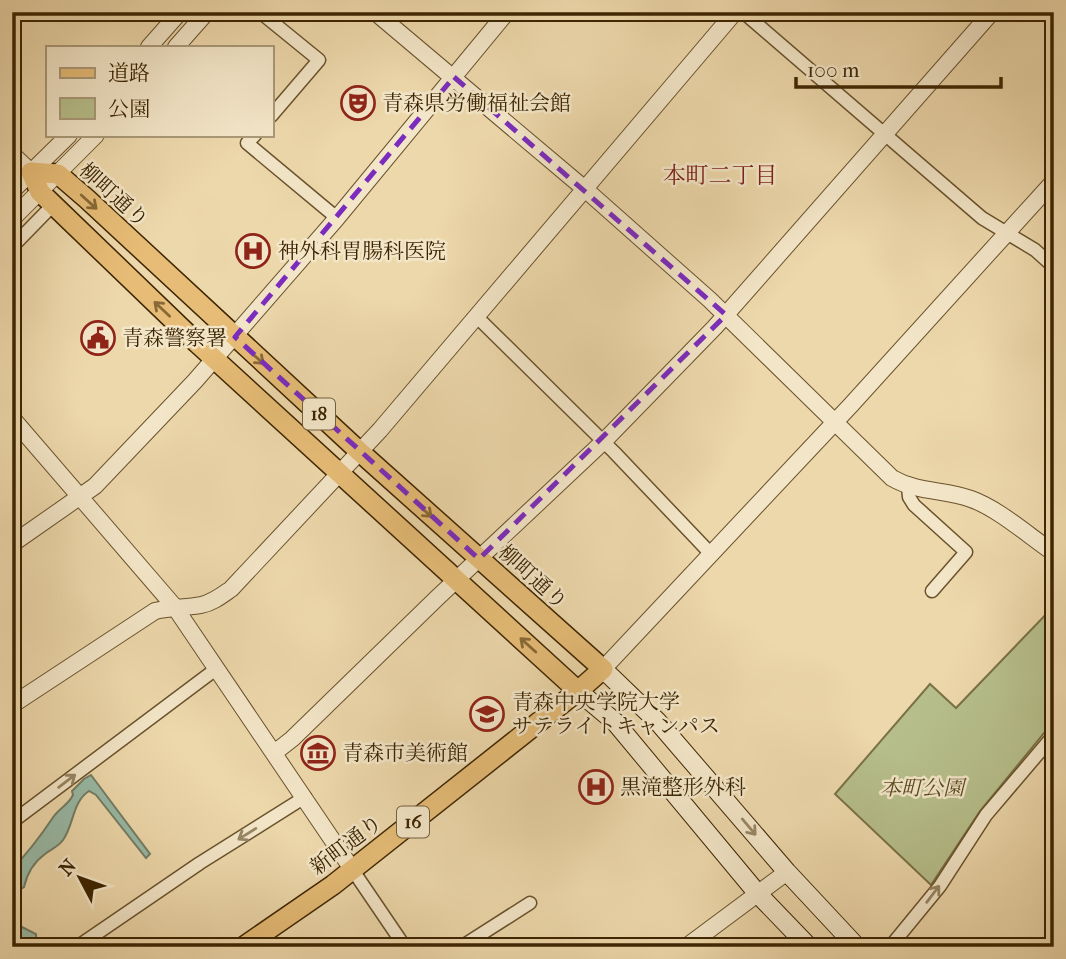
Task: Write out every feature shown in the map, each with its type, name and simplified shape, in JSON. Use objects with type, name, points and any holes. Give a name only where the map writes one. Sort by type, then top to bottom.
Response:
[{"type":"main road","name":"柳町通り","points":[[31,172],[58,174],[360,452],[603,669],[658,722],[787,872],[857,947]]},
{"type":"main road","name":"18","points":[[31,172],[46,198],[215,359],[579,691]]},
{"type":"main road","name":"新町通り","points":[[243,947],[352,869],[579,691],[603,669]]},
{"type":"main road","points":[[579,691],[615,722],[758,894],[809,947]]},
{"type":"street","points":[[12,24],[19,12]]},
{"type":"street","points":[[150,46],[180,12]]},
{"type":"street","points":[[177,46],[207,12]]},
{"type":"street","points":[[260,12],[319,60],[273,114]]},
{"type":"street","points":[[375,12],[586,190],[726,315],[892,478],[908,487],[972,499],[1054,553]]},
{"type":"street","points":[[12,544],[95,485],[215,359],[337,218],[507,12]]},
{"type":"street","points":[[12,705],[155,611],[174,606],[199,606],[213,601],[231,589],[360,452],[735,12]]},
{"type":"street","points":[[743,12],[982,218],[1035,250],[1054,267]]},
{"type":"street","points":[[274,753],[292,739],[604,442],[726,315],[992,12]]},
{"type":"street","points":[[12,191],[68,136]]},
{"type":"street","points":[[12,247],[46,198],[58,174],[95,136]]},
{"type":"street","points":[[254,136],[247,143],[337,218]]},
{"type":"street","points":[[12,154],[31,172]]},
{"type":"street","points":[[603,669],[835,422],[1054,181]]},
{"type":"street","points":[[12,219],[46,198]]},
{"type":"street","points":[[477,317],[604,442],[711,554]]},
{"type":"street","points":[[12,418],[174,606],[404,946]]},
{"type":"street","points":[[908,487],[909,497],[914,505],[966,552],[932,591]]},
{"type":"street","points":[[12,822],[216,669]]},
{"type":"street","points":[[890,947],[940,886],[986,815],[1054,735]]},
{"type":"street","points":[[77,947],[200,863],[305,797]]},
{"type":"street","points":[[686,947],[787,872]]},
{"type":"street","points":[[461,947],[530,903]]},
{"type":"highlighted area","points":[[454,77],[726,315],[479,559],[235,337]]},
{"type":"green space","name":"本町公園","points":[[1054,606],[1054,721],[980,811],[931,885],[835,794],[930,684],[956,708]]},
{"type":"shaded area","points":[[91,775],[150,854],[146,858],[96,795],[89,791],[79,801],[63,840],[38,861],[29,873],[24,887],[12,894],[12,869],[56,813],[69,801],[73,795],[72,791]]},
{"type":"shaded area","points":[[18,925],[36,934],[36,947],[19,947],[19,944],[12,942],[12,926]]},
{"type":"place","name":"青森県労働福祉会館","points":[[358,103]]},
{"type":"place","name":"神外科胃腸科医院","points":[[253,251]]},
{"type":"place","name":"青森警察署","points":[[98,338]]},
{"type":"place","name":"青森中央学院大学 サテライトキャンパス","points":[[487,714]]},
{"type":"place","name":"青森市美術館","points":[[318,753]]},
{"type":"place","name":"黒滝整形外科","points":[[596,787]]},
{"type":"district","name":"本町二丁目","points":[[720,175]]}]
